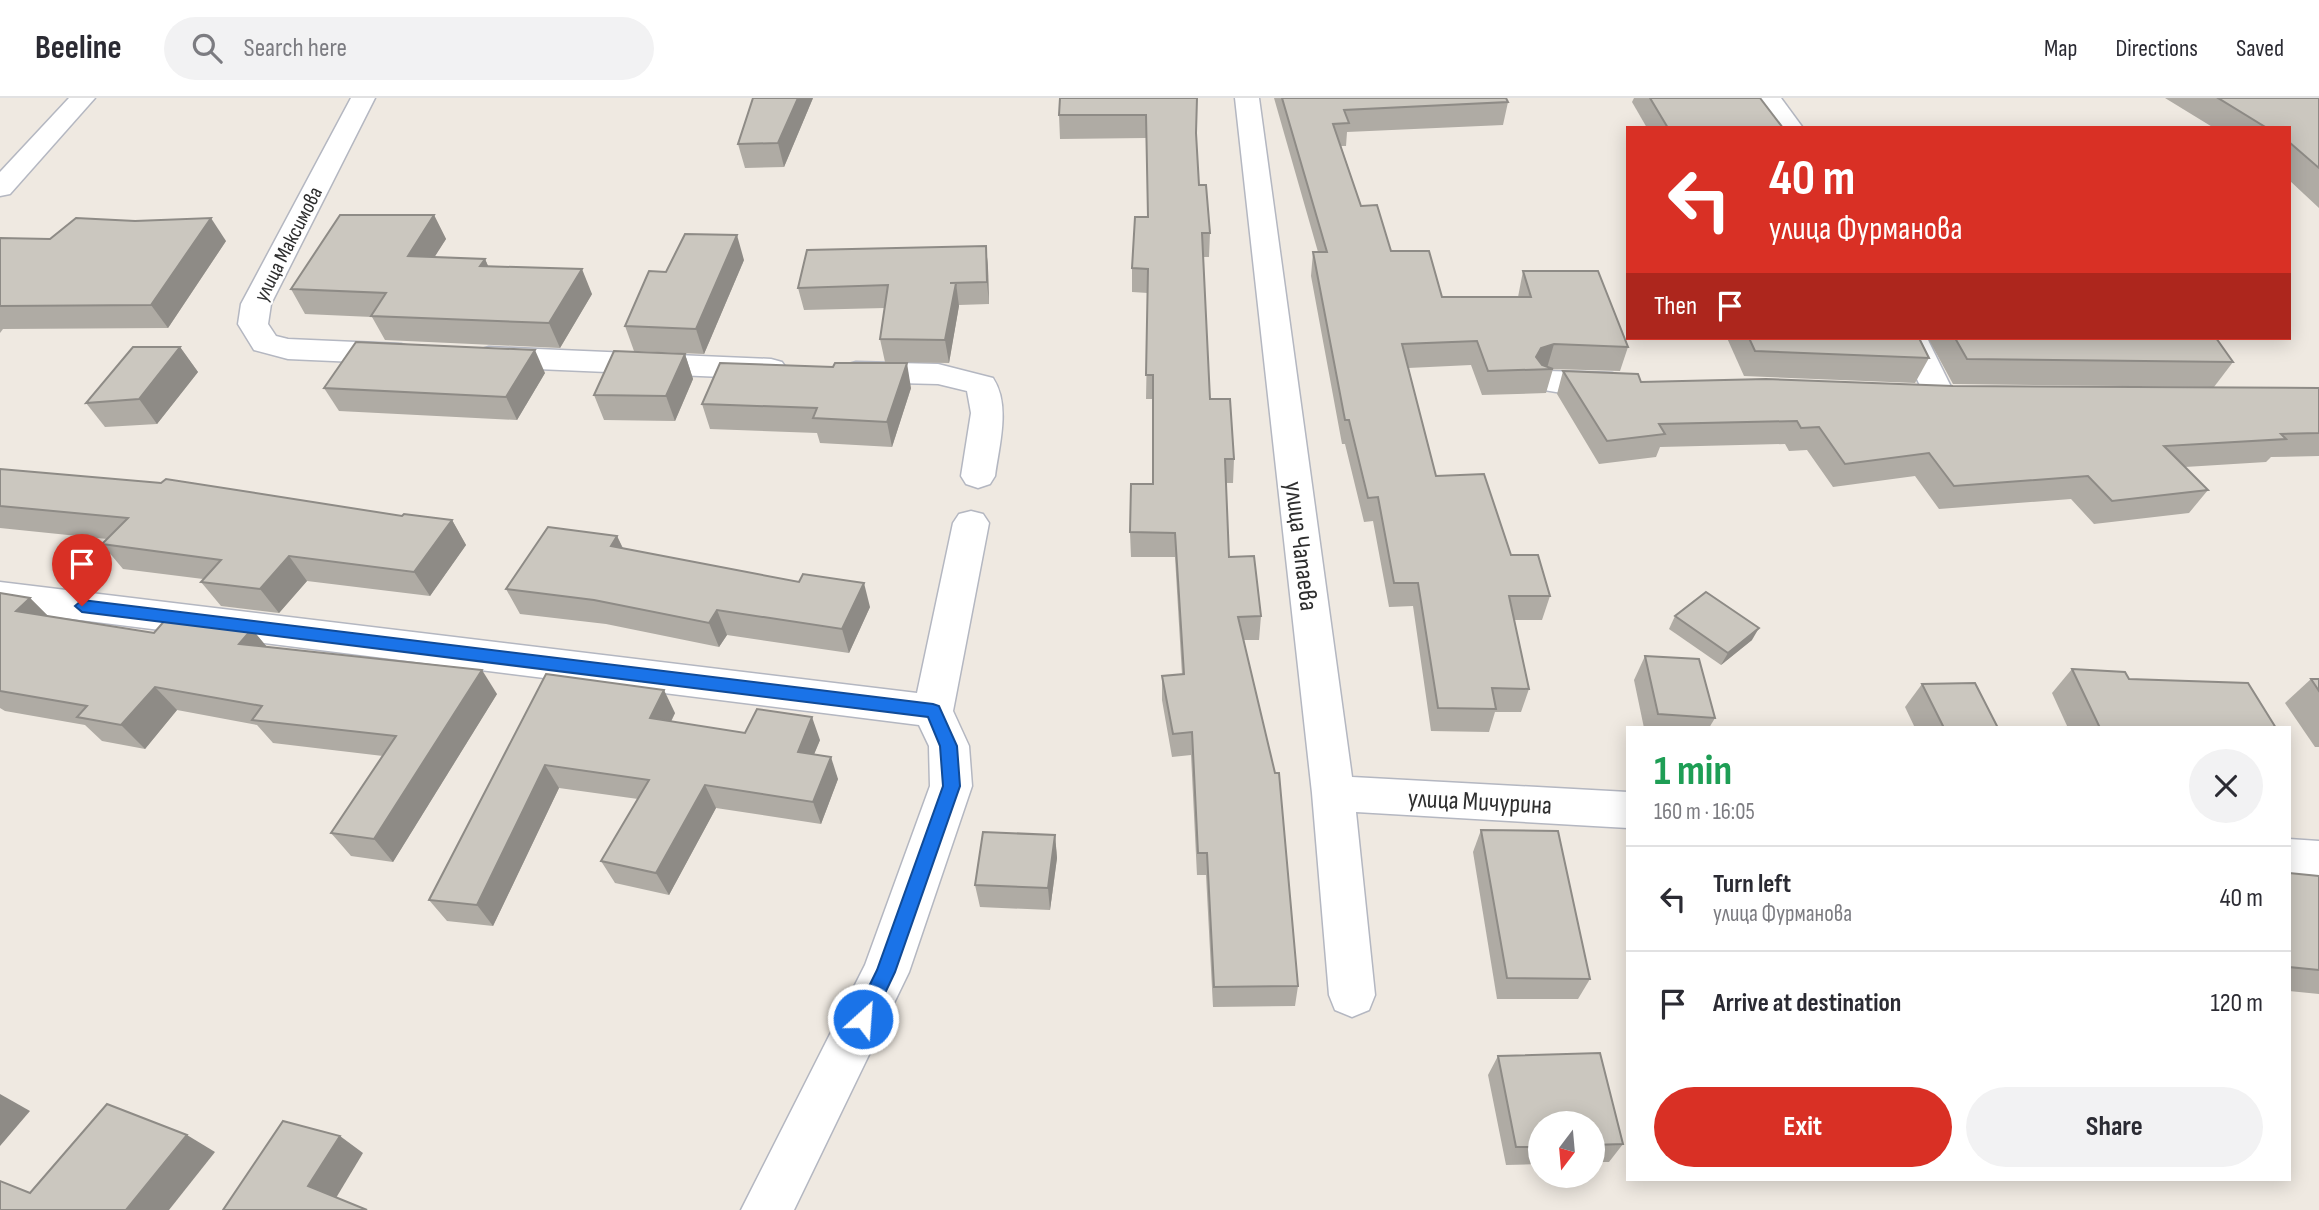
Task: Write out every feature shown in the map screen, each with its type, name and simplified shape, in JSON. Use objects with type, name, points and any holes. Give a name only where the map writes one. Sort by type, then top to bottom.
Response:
[{"type":"street","points":[[0,188],[83,98]]},
{"type":"street","name":"улица Максимова","points":[[363,98],[256,304],[253,324],[265,343],[288,349],[426,355]]},
{"type":"street","name":"улица Чапаева","points":[[1247,98],[1333,793],[1352,995]]},
{"type":"street","points":[[1769,98],[1789,126]]},
{"type":"street","points":[[1913,340],[1940,397]]},
{"type":"street","points":[[467,356],[970,378],[982,385],[987,413],[978,476]]},
{"type":"street","points":[[1548,381],[1643,385]]},
{"type":"street","points":[[766,1210],[886,972],[951,786],[949,746],[933,711],[971,523]]},
{"type":"street","points":[[0,596],[933,711]]},
{"type":"street","name":"улица Мичурина","points":[[1333,793],[1626,810]]},
{"type":"street","points":[[2291,858],[2319,860]]},
{"type":"building","points":[[753,98],[798,98],[778,143],[738,144]]},
{"type":"building","points":[[1060,98],[1197,98],[1199,185],[1206,185],[1210,233],[1202,233],[1210,399],[1230,399],[1234,459],[1225,459],[1229,557],[1254,556],[1261,616],[1238,617],[1275,773],[1279,773],[1298,986],[1214,987],[1207,853],[1198,853],[1192,732],[1173,734],[1162,676],[1184,674],[1175,533],[1130,532],[1131,484],[1153,484],[1153,375],[1146,375],[1148,269],[1132,268],[1135,217],[1148,217],[1146,115],[1059,115]]},
{"type":"building","points":[[1282,98],[1506,98],[1508,102],[1344,110],[1349,123],[1333,124],[1361,206],[1377,205],[1391,251],[1429,251],[1442,297],[1531,297],[1523,271],[1598,271],[1628,347],[1554,344],[1541,348],[1536,357],[1542,365],[1553,369],[1488,371],[1477,341],[1402,344],[1436,476],[1484,474],[1511,555],[1538,555],[1550,596],[1509,596],[1529,689],[1492,688],[1496,709],[1438,708],[1418,583],[1394,583],[1378,497],[1368,498],[1349,420],[1345,420],[1313,252],[1327,252]]},
{"type":"building","points":[[1650,98],[1760,98],[1781,126],[1667,126]]},
{"type":"building","points":[[2218,98],[2319,98],[2319,168],[2291,144],[2291,126],[2264,126]]},
{"type":"building","points":[[340,215],[434,215],[408,256],[485,259],[480,266],[582,269],[549,323],[371,316],[386,293],[291,289]]},
{"type":"building","points":[[76,218],[135,221],[211,218],[151,305],[0,306],[0,238],[50,239]]},
{"type":"building","points":[[685,234],[737,235],[696,329],[625,326],[649,271],[666,272]]},
{"type":"building","points":[[986,246],[987,282],[950,283],[956,283],[945,340],[880,339],[888,285],[798,288],[807,250]]},
{"type":"building","points":[[1750,340],[1920,340],[1929,358],[1755,351]]},
{"type":"building","points":[[1956,340],[2217,340],[2233,362],[1967,359]]},
{"type":"building","points":[[356,342],[535,350],[506,397],[324,388]]},
{"type":"building","points":[[133,347],[180,347],[139,399],[86,403]]},
{"type":"building","points":[[614,351],[685,354],[666,396],[594,395]]},
{"type":"building","points":[[720,363],[833,367],[835,363],[907,363],[887,422],[813,418],[817,408],[702,404]]},
{"type":"building","points":[[1563,371],[1638,374],[1641,382],[1766,379],[1953,386],[2319,388],[2319,433],[2281,434],[2286,439],[2164,446],[2208,490],[2112,501],[2088,476],[1954,486],[1929,453],[1845,464],[1819,427],[1801,428],[1797,421],[1659,424],[1665,434],[1607,441]]},
{"type":"building","points":[[0,469],[161,483],[166,479],[402,516],[404,514],[452,520],[414,572],[289,556],[260,589],[201,582],[221,560],[102,544],[128,518],[0,506]]},
{"type":"building","points":[[548,527],[617,536],[611,546],[799,582],[803,574],[864,583],[842,629],[717,610],[709,623],[594,600],[506,589]]},
{"type":"building","points":[[1706,592],[1759,628],[1728,653],[1675,616]]},
{"type":"building","points":[[0,593],[30,598],[16,611],[154,633],[172,612],[232,620],[228,625],[252,629],[239,644],[482,670],[374,839],[331,833],[396,736],[252,720],[262,706],[155,687],[121,725],[77,717],[87,706],[0,691]]},
{"type":"building","points":[[1645,656],[1699,659],[1715,718],[1658,714]]},
{"type":"building","points":[[2072,669],[2125,672],[2129,679],[2248,683],[2275,726],[2099,726]]},
{"type":"building","points":[[546,674],[664,690],[650,718],[745,733],[757,709],[812,717],[798,752],[831,757],[813,802],[705,785],[656,873],[601,861],[649,780],[545,765],[477,905],[429,900]]},
{"type":"building","points":[[2311,679],[2319,679],[2319,691]]},
{"type":"building","points":[[1975,683],[1997,726],[1943,726],[1922,684]]},
{"type":"building","points":[[1481,830],[1558,831],[1590,979],[1507,978]]},
{"type":"building","points":[[983,832],[1055,835],[1048,888],[975,885]]},
{"type":"building","points":[[2291,873],[2319,876],[2319,970],[2291,967]]},
{"type":"building","points":[[1600,1053],[1623,1144],[1605,1145],[1605,1111],[1528,1111],[1528,1147],[1516,1147],[1498,1056]]},
{"type":"building","points":[[107,1104],[187,1135],[126,1210],[0,1210],[0,1181],[30,1193]]},
{"type":"building","points":[[283,1121],[340,1136],[308,1186],[367,1210],[223,1210]]},
{"type":"route","points":[[82,606],[933,711],[949,746],[951,786],[886,972],[863,1019]]}]
